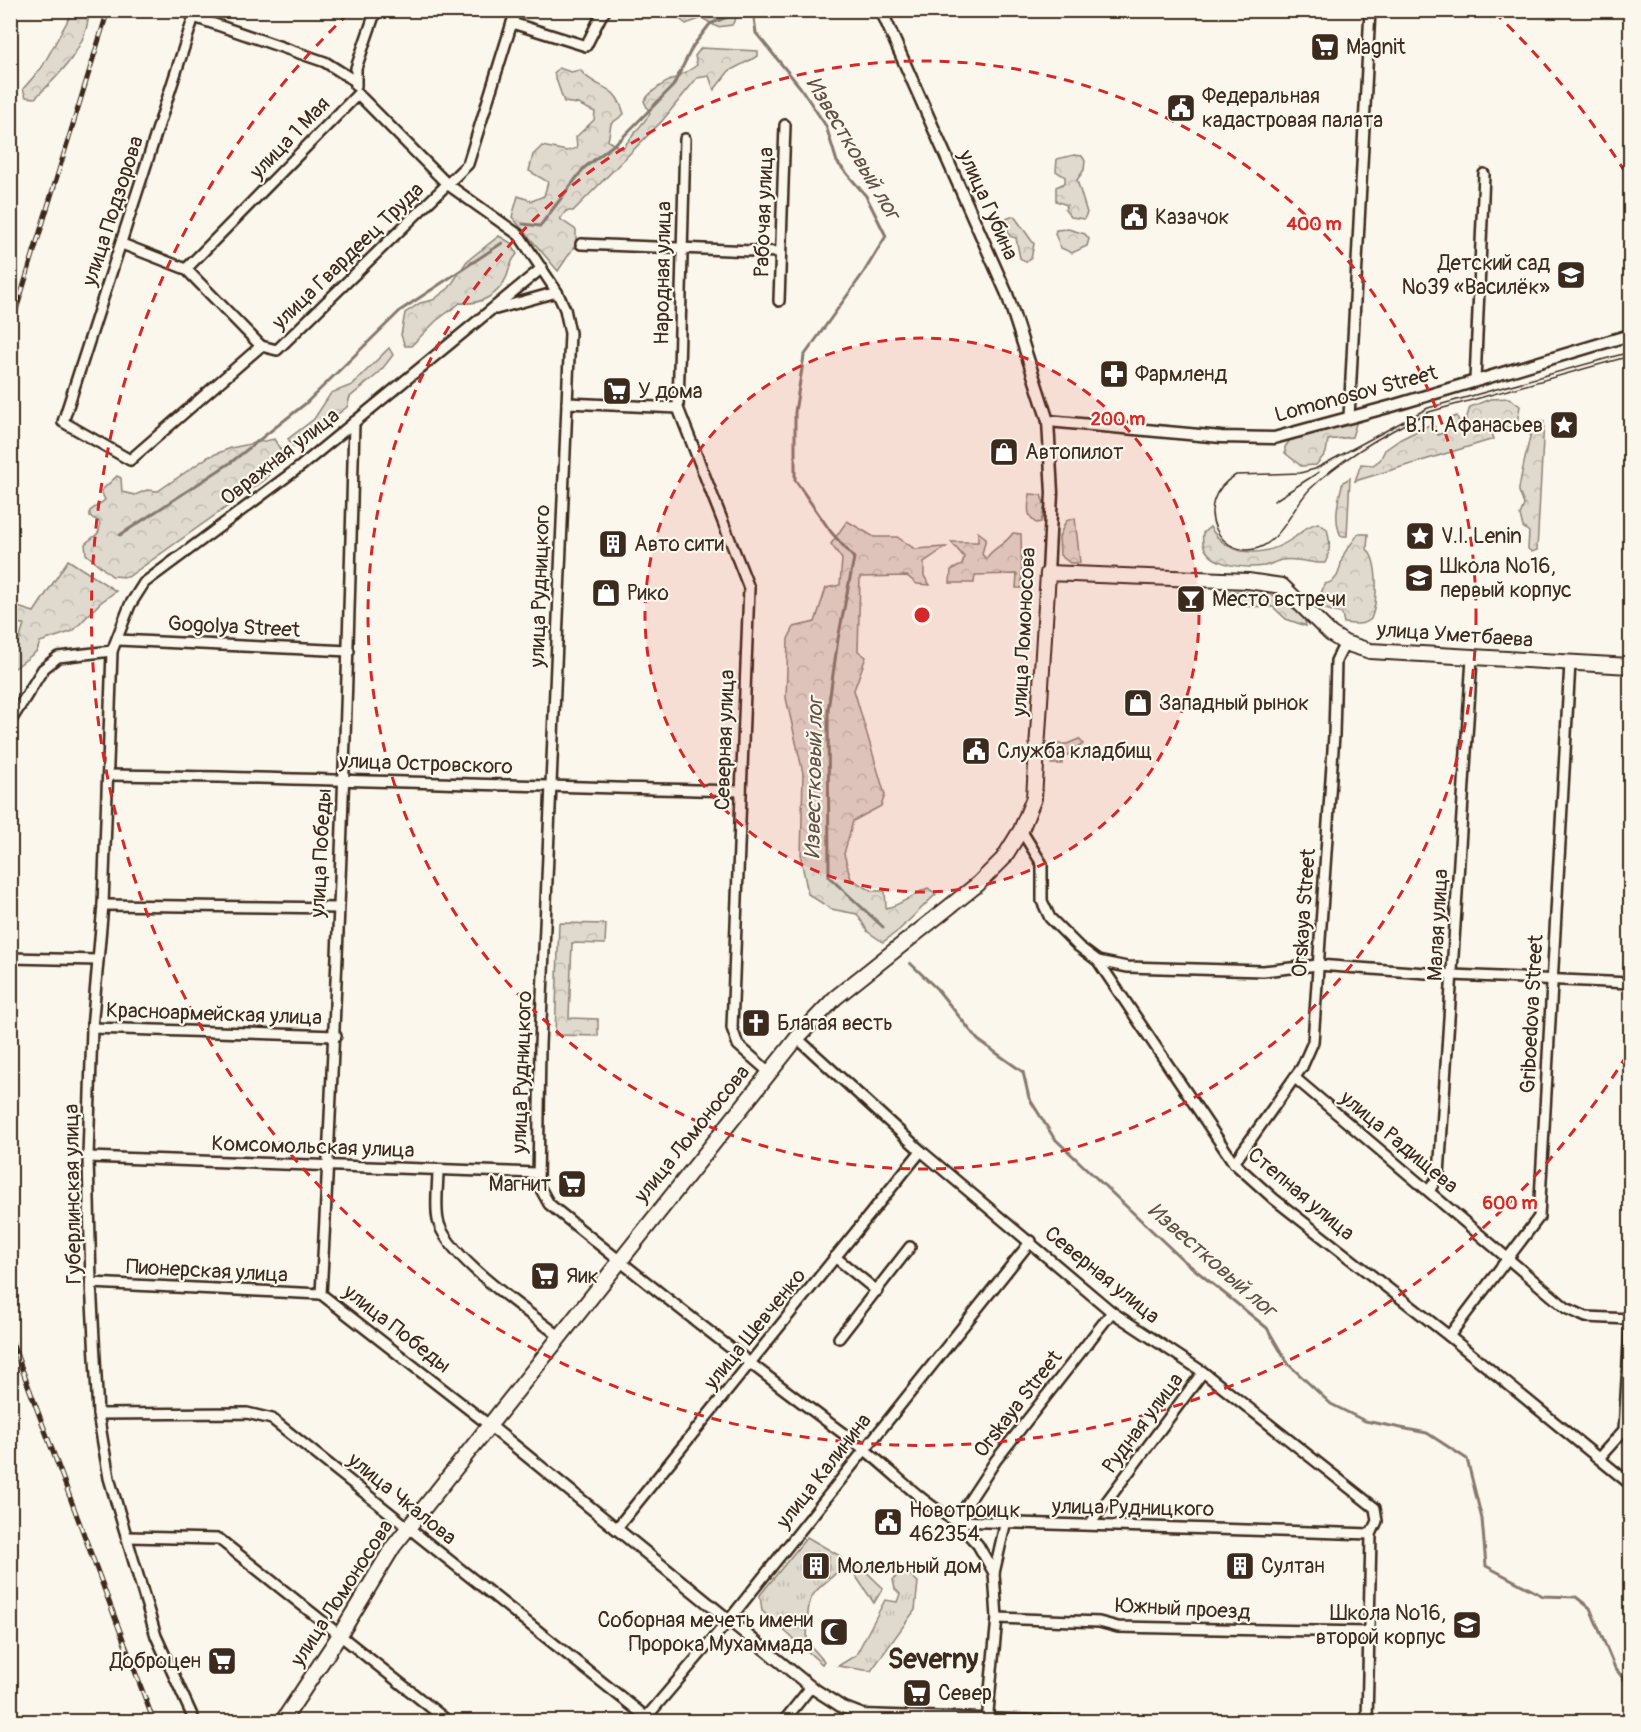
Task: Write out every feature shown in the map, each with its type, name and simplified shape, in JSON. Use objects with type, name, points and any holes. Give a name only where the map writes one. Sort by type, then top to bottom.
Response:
[{"type":"main road","name":"улица Уметбаева","points":[[1048,573],[1264,582],[1282,586],[1331,634],[1345,643],[1370,651],[1630,666]]},
{"type":"main road","name":"улица Ломоносова","points":[[282,1722],[341,1634],[393,1547],[797,1038],[835,998],[978,884],[1003,860],[1021,830],[1034,798],[1048,573]]},
{"type":"street","name":"улица 1 Мая","points":[[186,269],[358,94],[355,81],[356,68],[375,10]]},
{"type":"street","name":"улица Гвардеец Труда","points":[[63,422],[130,460],[261,346],[277,350],[468,164],[516,10]]},
{"type":"street","points":[[512,23],[586,46],[606,10]]},
{"type":"street","name":"улица Губина","points":[[881,10],[1007,294],[1048,421]]},
{"type":"street","points":[[1349,417],[1370,10]]},
{"type":"street","points":[[195,14],[325,62],[355,81]]},
{"type":"street","name":"улица Подзорова","points":[[63,422],[195,14]]},
{"type":"street","name":"улица Рудницкого","points":[[358,94],[447,184],[519,235],[557,292],[565,309],[570,333],[550,787],[537,1173],[538,1184],[549,1204],[749,1364],[864,1449],[934,1509],[956,1521],[1005,1525],[1090,1524],[1371,1534]]},
{"type":"street","name":"Рабочая улица","points":[[779,301],[785,124]]},
{"type":"street","name":"Народная улица","points":[[678,408],[685,139]]},
{"type":"street","points":[[1475,381],[1484,174]]},
{"type":"street","points":[[122,244],[186,269],[261,346]]},
{"type":"street","points":[[581,244],[780,252]]},
{"type":"street","name":"Овражная улица","points":[[112,651],[130,605],[144,583],[301,466],[542,268]]},
{"type":"street","name":"Овражная улица","points":[[494,309],[557,292]]},
{"type":"street","name":"Lomonosov Street","points":[[1048,421],[1258,439],[1295,433],[1630,335]]},
{"type":"street","points":[[567,403],[678,408]]},
{"type":"street","name":"Северная улица","points":[[678,408],[749,588],[732,1028],[738,1045],[769,1072]]},
{"type":"street","name":"улица Ломоносова","points":[[1048,421],[1052,493],[1048,573]]},
{"type":"street","name":"улица Победы","points":[[354,422],[336,1036],[321,1294],[489,1425],[811,1687],[853,1711],[884,1719],[1068,1722]]},
{"type":"street","name":"Gogolya Street","points":[[118,640],[349,651]]},
{"type":"street","name":"Orskaya Street","points":[[1234,1163],[1295,1078],[1313,1042],[1334,726],[1336,661],[1345,643]]},
{"type":"street","points":[[10,722],[43,669],[58,657],[112,651]]},
{"type":"street","name":"Губерлинская улица","points":[[112,651],[103,905],[92,1028],[87,1157],[98,1414],[109,1478],[156,1636],[195,1722]]},
{"type":"street","name":"Малая улица","points":[[1429,1191],[1439,1175],[1472,658]]},
{"type":"street","name":"Griboedova Street","points":[[1449,1336],[1509,1260],[1539,1217],[1570,663]]},
{"type":"street","name":"улица Островского","points":[[109,775],[344,778],[550,787],[741,791]]},
{"type":"street","name":"Степная улица","points":[[1021,830],[1042,864],[1042,901],[1050,918],[1078,946],[1098,960],[1234,1163],[1274,1199],[1449,1336],[1630,1484]]},
{"type":"street","points":[[103,905],[338,908]]},
{"type":"street","points":[[10,958],[98,960]]},
{"type":"street","points":[[1098,960],[1127,967],[1263,971],[1318,965],[1453,975],[1630,983]]},
{"type":"street","name":"Красноармейская улица","points":[[92,1028],[336,1036]]},
{"type":"street","name":"Северная улица","points":[[797,1038],[921,1151],[1112,1312],[1203,1372],[1375,1508],[1377,1521],[1371,1534]]},
{"type":"street","name":"улица Радищева","points":[[1295,1078],[1566,1308],[1586,1317],[1630,1319]]},
{"type":"street","name":"улица Шевченко","points":[[616,1529],[921,1151]]},
{"type":"street","name":"Комсомольская улица","points":[[87,1157],[537,1173]]},
{"type":"street","points":[[438,1170],[437,1219],[444,1237],[468,1263],[559,1336]]},
{"type":"street","name":"улица Калинина","points":[[644,1719],[729,1620],[1030,1241]]},
{"type":"street","points":[[839,1338],[910,1247]]},
{"type":"street","points":[[835,1257],[877,1291]]},
{"type":"street","name":"Пионерская улица","points":[[91,1283],[321,1294]]},
{"type":"street","name":"Orskaya Street","points":[[956,1521],[996,1460],[1112,1312]]},
{"type":"street","points":[[1599,1458],[1624,1430],[1630,1328]]},
{"type":"street","name":"Рудная улица","points":[[1090,1524],[1203,1372]]},
{"type":"street","name":"улица Чкалова","points":[[98,1414],[247,1413],[272,1419],[644,1719]]},
{"type":"street","points":[[956,1521],[978,1545],[994,1573]]},
{"type":"street","points":[[987,1720],[997,1618],[994,1573],[1005,1525]]},
{"type":"street","points":[[1367,1722],[1367,1632],[1371,1534]]},
{"type":"street","points":[[128,1537],[219,1539],[449,1722]]},
{"type":"street","name":"Южный проезд","points":[[997,1618],[1099,1622],[1118,1627],[1367,1632]]},
{"type":"street","points":[[783,1722],[811,1687]]},
{"type":"green space","points":[[73,11],[89,11],[84,36],[78,48],[63,70],[35,98],[26,97],[23,89],[42,67]]},
{"type":"green space","points":[[669,11],[753,11],[737,16],[732,25],[717,27],[702,18],[686,24]]},
{"type":"green space","points":[[701,48],[758,51],[758,56],[729,71],[714,90],[709,76],[697,78],[662,121],[573,211],[566,211],[560,219],[576,230],[576,244],[558,271],[512,217],[518,196],[532,201],[544,196],[548,182],[529,171],[533,155],[542,146],[567,151],[577,148],[576,137],[594,120],[595,112],[578,104],[564,102],[554,73],[559,68],[571,72],[580,70],[593,82],[616,96],[624,114],[611,124],[608,141],[622,149],[650,114],[644,101],[655,89],[697,65],[695,56]]},
{"type":"green space","points":[[1074,155],[1082,156],[1085,161],[1084,170],[1077,180],[1087,213],[1084,219],[1071,217],[1065,210],[1067,205],[1056,201],[1056,187],[1065,183],[1065,177],[1056,171],[1057,159]]},
{"type":"green space","points":[[1014,216],[1034,244],[1031,259],[1026,262],[1020,258],[1016,238],[1009,236],[1006,219]]},
{"type":"green space","points":[[1068,229],[1085,234],[1089,239],[1087,246],[1072,253],[1061,248],[1055,234],[1056,230]]},
{"type":"green space","points":[[499,236],[511,243],[517,254],[499,289],[481,301],[460,303],[436,321],[411,346],[405,346],[401,335],[405,313],[420,303],[433,300],[449,288],[467,261]]},
{"type":"green space","points":[[389,348],[393,355],[379,373],[350,397],[347,407],[294,447],[288,439],[314,419],[331,393],[352,385]]},
{"type":"green space","points":[[1509,398],[1520,406],[1517,423],[1508,428],[1500,424],[1490,427],[1494,439],[1355,481],[1361,464],[1373,465],[1380,460],[1385,450],[1401,439],[1433,423],[1438,435],[1447,431],[1451,418],[1457,416],[1459,422],[1466,420],[1470,407],[1490,399]]},
{"type":"green space","points":[[1353,420],[1356,424],[1352,437],[1328,440],[1326,453],[1316,465],[1301,466],[1285,453],[1285,447],[1290,440]]},
{"type":"green space","points":[[1534,421],[1544,421],[1537,550],[1532,552],[1528,549],[1529,532],[1523,527],[1520,515],[1524,505],[1519,491]]},
{"type":"green space","points":[[274,439],[282,452],[266,479],[128,577],[112,576],[86,554],[85,544],[99,530],[99,521],[90,517],[90,511],[105,500],[101,491],[117,476],[121,478],[122,492],[135,495],[147,490],[158,491],[208,457],[231,448]]},
{"type":"green space","points":[[1350,478],[1347,536],[1341,536],[1337,523],[1338,502],[1343,482]]},
{"type":"green space","points":[[1030,494],[1041,495],[1045,506],[1041,522],[1036,523],[1029,514]]},
{"type":"green space","points":[[1075,518],[1080,563],[1070,563],[1060,555],[1059,537],[1066,521]]},
{"type":"green space","points":[[847,521],[874,537],[897,537],[915,549],[946,547],[924,562],[924,576],[930,585],[917,584],[907,576],[860,577],[858,651],[866,657],[854,690],[885,795],[881,806],[853,821],[844,854],[851,879],[872,891],[885,891],[886,908],[928,888],[936,894],[898,931],[883,942],[868,932],[857,914],[831,909],[808,894],[801,859],[803,773],[786,698],[788,639],[794,627],[815,622],[826,588],[840,585],[842,559],[831,544]]},
{"type":"green space","points":[[1318,523],[1327,529],[1329,538],[1329,550],[1325,563],[1287,559],[1264,566],[1244,567],[1223,563],[1214,558],[1203,544],[1203,533],[1210,527],[1218,538],[1238,550],[1249,552],[1273,549]]},
{"type":"green space","points":[[978,532],[986,538],[982,554],[986,559],[1013,533],[1021,534],[1022,588],[1016,588],[1017,574],[975,575],[974,583],[950,583],[951,570],[962,565],[964,557],[951,542],[978,542]]},
{"type":"green space","points":[[1358,534],[1368,534],[1367,549],[1374,563],[1375,572],[1375,603],[1371,619],[1365,623],[1344,623],[1342,614],[1323,608],[1318,600],[1325,584],[1337,576],[1344,554]]},
{"type":"green space","points":[[68,560],[116,591],[100,603],[73,631],[40,642],[37,651],[11,671],[11,649],[20,638],[24,624],[11,623],[11,605],[34,612]]},
{"type":"green space","points":[[1230,591],[1248,592],[1255,596],[1269,594],[1288,600],[1304,617],[1306,626],[1286,619],[1273,607],[1237,606],[1234,601],[1222,596]]},
{"type":"green space","points":[[1079,739],[1083,744],[1062,759],[1062,764],[1051,764],[1051,749],[1056,744],[1067,744]]},
{"type":"green space","points":[[559,923],[606,924],[605,944],[572,943],[569,1018],[598,1019],[598,1036],[555,1035]]},
{"type":"green space","points":[[807,1537],[840,1556],[843,1564],[813,1595],[808,1610],[807,1638],[809,1644],[824,1661],[822,1664],[762,1611],[760,1595]],"holes":[[[805,1555],[829,1556],[828,1577],[804,1575]]]},
{"type":"green space","points":[[859,1565],[883,1588],[874,1603],[855,1575],[855,1569]]},
{"type":"green space","points":[[903,1569],[918,1582],[915,1610],[871,1671],[838,1666],[856,1655],[885,1600],[897,1602],[900,1594],[895,1589],[893,1580]]},
{"type":"waterway","points":[[523,224],[540,226],[584,168],[621,139],[673,86],[693,46],[710,24],[744,10]]},
{"type":"waterway","name":"Известковый лог","points":[[753,10],[756,33],[800,87],[826,126],[837,162],[866,196],[886,236],[864,272],[804,356],[795,412],[795,480],[831,532],[854,558],[838,639],[828,710],[829,877],[883,927]]},
{"type":"waterway","points":[[120,535],[230,463],[305,404],[401,310],[502,243]]},
{"type":"waterway","name":"Известковый лог","points":[[910,963],[937,989],[978,1040],[1023,1072],[1029,1098],[1054,1138],[1183,1260],[1267,1328],[1288,1364],[1331,1404],[1365,1421],[1427,1433],[1467,1459],[1482,1519],[1486,1566],[1543,1596],[1576,1597],[1590,1608],[1615,1668],[1630,1687]]},
{"type":"tram line","points":[[1630,352],[1428,408],[1315,469],[1300,473],[1236,475],[1221,487],[1214,501],[1212,515],[1216,528],[1224,540],[1235,547],[1248,550],[1263,546],[1277,535],[1304,496],[1323,477],[1352,455],[1397,428],[1429,412],[1630,356]]},
{"type":"tram line","points":[[1274,501],[1319,472]]},
{"type":"railway","points":[[10,330],[108,10]]},
{"type":"railway","points":[[10,1337],[154,1722]]},
{"type":"place","name":"Magnit","points":[[1325,47]]},
{"type":"place","name":"Федеральная кадастровая палата","points":[[1181,108]]},
{"type":"place","name":"Казачок","points":[[1134,217]]},
{"type":"place","name":"Детский сад №39 «Василёк»","points":[[1571,275]]},
{"type":"place","name":"Фармленд","points":[[1114,374]]},
{"type":"place","name":"У дома","points":[[617,391]]},
{"type":"place","name":"В.П. Афанасьев","points":[[1564,425]]},
{"type":"place","name":"Автопилот","points":[[1004,452]]},
{"type":"place","name":"V.I. Lenin","points":[[1420,536]]},
{"type":"place","name":"Авто сити","points":[[613,544]]},
{"type":"place","name":"Школа №16, первый корпус","points":[[1419,578]]},
{"type":"place","name":"Рико","points":[[606,593]]},
{"type":"place","name":"Место встречи","points":[[1191,599]]},
{"type":"place","name":"Западный рынок","points":[[1138,703]]},
{"type":"place","name":"Служба кладбищ","points":[[976,751]]},
{"type":"place","name":"Благая весть","points":[[756,1023]]},
{"type":"place","name":"Магнит","points":[[572,1184]]},
{"type":"place","name":"Яик","points":[[545,1276]]},
{"type":"place","name":"Новотроицк 462354","points":[[888,1522]]},
{"type":"place","name":"Молельный дом","points":[[816,1566]]},
{"type":"place","name":"Султан","points":[[1240,1566]]},
{"type":"place","name":"Школа №16, второй корпус","points":[[1467,1625]]},
{"type":"place","name":"Соборная мечеть имени Пророка Мухаммада","points":[[834,1632]]},
{"type":"place","name":"Доброцен","points":[[222,1661]]},
{"type":"place","name":"Север","points":[[917,1693]]},
{"type":"district","name":"Severny","points":[[933,1659]]}]
